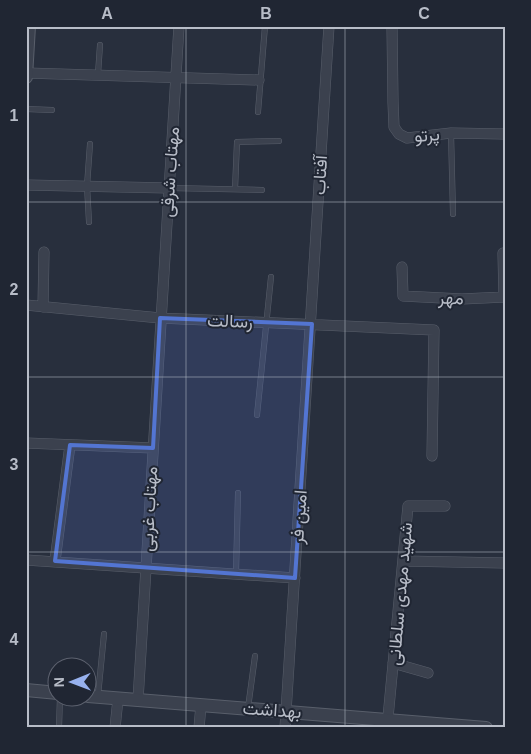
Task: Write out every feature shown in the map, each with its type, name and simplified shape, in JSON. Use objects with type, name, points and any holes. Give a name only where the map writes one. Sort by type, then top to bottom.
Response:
[{"type":"street","points":[[26,77],[29,26]]},
{"type":"street","name":"مهتاب شرقی","points":[[160,318],[179,26]]},
{"type":"street","name":"آفتاب","points":[[312,324],[329,26]]},
{"type":"street","name":"پرتو","points":[[392,26],[394,127],[398,134],[407,138],[451,133],[505,134]]},
{"type":"street","points":[[26,73],[259,80]]},
{"type":"street","points":[[26,185],[169,188]]},
{"type":"street","points":[[43,307],[44,252]]},
{"type":"street","points":[[503,254],[504,275]]},
{"type":"street","name":"مهر","points":[[402,266],[403,296],[462,299],[504,297],[504,275]]},
{"type":"street","name":"رسالت","points":[[26,306],[160,318],[434,330]]},
{"type":"street","name":"مهتاب غربی","points":[[138,700],[160,318]]},
{"type":"street","name":"امین فر","points":[[285,728],[312,324]]},
{"type":"street","name":"مهر","points":[[432,456],[434,330]]},
{"type":"street","points":[[26,443],[153,448]]},
{"type":"street","points":[[55,561],[70,445]]},
{"type":"street","name":"شهید مهدی سلطانی","points":[[387,724],[408,506],[445,506]]},
{"type":"street","points":[[26,560],[146,566],[295,578]]},
{"type":"street","points":[[403,561],[505,563]]},
{"type":"street","points":[[393,663],[428,673]]},
{"type":"street","points":[[26,690],[48,692]]},
{"type":"street","name":"بهداشت","points":[[98,697],[286,710],[387,724],[486,728]]},
{"type":"street","points":[[115,728],[118,699]]},
{"type":"street","points":[[199,728],[201,705]]},
{"type":"lane","points":[[258,112],[259,80],[265,26]]},
{"type":"lane","points":[[98,74],[100,45]]},
{"type":"lane","points":[[26,109],[52,110]]},
{"type":"lane","points":[[451,133],[452,214]]},
{"type":"lane","points":[[235,189],[237,142],[280,141]]},
{"type":"lane","points":[[89,222],[87,186],[90,144]]},
{"type":"lane","points":[[169,188],[262,190]]},
{"type":"lane","points":[[257,415],[271,277]]},
{"type":"lane","points":[[236,573],[238,493]]},
{"type":"lane","points":[[98,668],[104,634]]},
{"type":"lane","points":[[248,708],[255,656]]},
{"type":"lane","points":[[59,728],[60,706]]},
{"type":"highlighted area","points":[[160,318],[312,324],[295,578],[55,561],[70,445],[153,448]]}]
